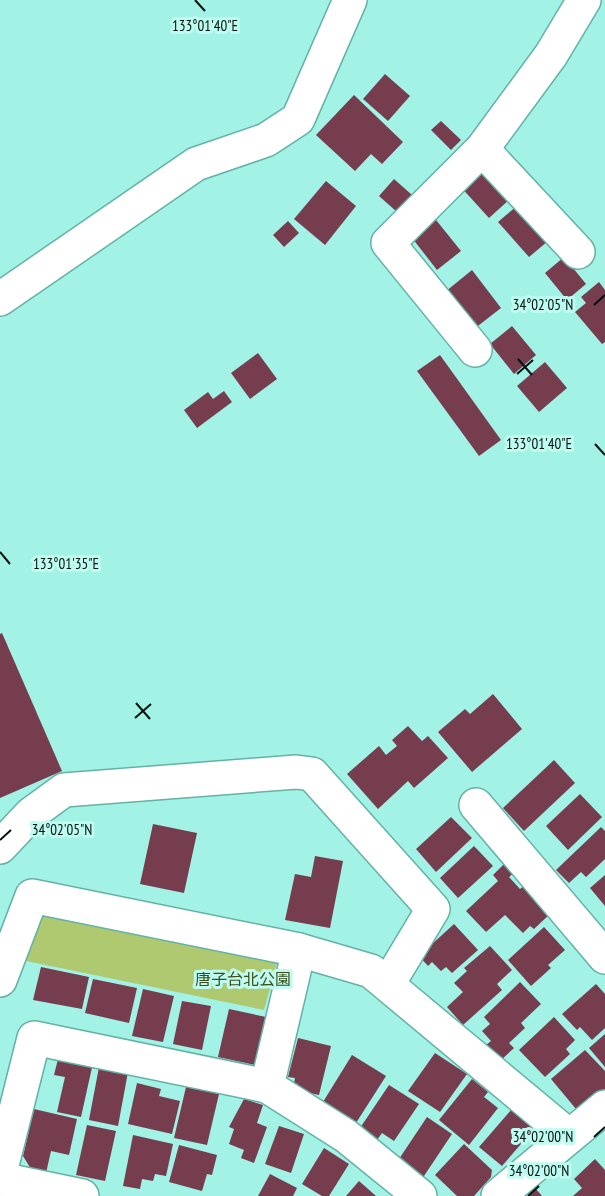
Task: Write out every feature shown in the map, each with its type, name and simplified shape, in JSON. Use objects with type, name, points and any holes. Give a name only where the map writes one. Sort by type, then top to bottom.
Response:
[{"type":"street","points":[[0,299],[196,164],[266,140],[297,119],[350,0]]},
{"type":"street","points":[[476,350],[388,243],[483,149],[551,55],[584,0]]},
{"type":"street","points":[[483,149],[578,252]]},
{"type":"street","points":[[0,847],[31,814],[64,790],[296,772],[312,774],[433,909],[387,984]]},
{"type":"street","points":[[476,805],[601,944]]},
{"type":"street","points":[[0,981],[32,896],[299,950],[371,970],[569,1136]]},
{"type":"street","points":[[267,1086],[299,950]]},
{"type":"street","points":[[82,1196],[0,1172],[34,1038],[267,1086],[346,1136],[420,1196]]},
{"type":"street","points":[[498,1196],[605,1107]]},
{"type":"green space","name":"唐子台北公園","points":[[41,910],[278,959],[264,1010],[26,961]]},
{"type":"building","points":[[385,74],[410,96],[388,121],[363,99]]},
{"type":"building","points":[[354,95],[403,142],[382,164],[371,154],[355,171],[316,135]]},
{"type":"building","points":[[441,121],[461,140],[451,150],[431,130]]},
{"type":"building","points":[[481,166],[510,199],[489,218],[459,185]]},
{"type":"building","points":[[394,179],[412,195],[397,212],[379,196]]},
{"type":"building","points":[[326,181],[356,206],[325,245],[294,219]]},
{"type":"building","points":[[518,205],[548,241],[529,257],[498,222]]},
{"type":"building","points":[[432,215],[461,251],[437,270],[409,234]]},
{"type":"building","points":[[288,221],[299,233],[284,247],[273,235]]},
{"type":"building","points":[[564,257],[586,284],[567,300],[545,273]]},
{"type":"building","points":[[472,270],[501,308],[474,329],[445,292]]},
{"type":"building","points":[[599,282],[605,290],[605,342],[602,344],[575,312],[586,303],[581,297]]},
{"type":"building","points":[[512,326],[536,355],[514,374],[490,344]]},
{"type":"building","points":[[258,353],[277,379],[250,399],[231,373]]},
{"type":"building","points":[[440,355],[501,440],[479,456],[417,371]]},
{"type":"building","points":[[545,362],[567,388],[539,412],[517,386]]},
{"type":"building","points":[[224,391],[232,402],[197,428],[184,410],[208,392],[213,399]]},
{"type":"building","points":[[2,633],[62,771],[0,798],[0,634]]},
{"type":"building","points":[[493,694],[522,729],[472,772],[438,732],[465,709],[470,714]]},
{"type":"building","points":[[408,726],[422,741],[428,736],[448,758],[414,788],[408,781],[378,809],[347,774],[379,746],[386,755],[397,746],[392,740]]},
{"type":"building","points":[[554,760],[575,783],[524,831],[503,808]]},
{"type":"building","points":[[580,794],[602,817],[568,850],[546,826]]},
{"type":"building","points":[[451,817],[472,838],[436,872],[416,849]]},
{"type":"building","points":[[153,824],[197,833],[184,893],[140,884]]},
{"type":"building","points":[[601,827],[605,831],[605,859],[586,877],[581,872],[569,883],[556,870]]},
{"type":"building","points":[[474,846],[493,866],[458,898],[440,878]]},
{"type":"building","points":[[315,856],[343,861],[330,928],[285,920],[295,874],[311,877]]},
{"type":"building","points":[[507,861],[516,871],[509,877],[520,889],[525,885],[551,913],[534,929],[530,926],[523,933],[505,915],[486,932],[466,911],[498,881],[493,875]]},
{"type":"building","points":[[605,875],[605,906],[590,888]]},
{"type":"building","points":[[454,924],[478,950],[452,973],[446,967],[441,971],[432,962],[428,966],[419,956]]},
{"type":"building","points":[[544,927],[565,950],[548,965],[551,968],[531,986],[508,960]]},
{"type":"building","points":[[490,946],[512,970],[497,984],[502,990],[463,1025],[447,1007],[463,992],[454,983],[467,971],[464,968]]},
{"type":"building","points":[[41,967],[89,977],[82,1009],[33,1000]]},
{"type":"building","points":[[93,979],[137,988],[129,1023],[85,1013]]},
{"type":"building","points":[[520,982],[541,1004],[521,1023],[525,1028],[509,1043],[514,1048],[500,1061],[485,1046],[491,1041],[482,1031],[490,1024],[484,1017]]},
{"type":"building","points":[[596,984],[605,994],[605,1028],[592,1040],[580,1027],[577,1030],[562,1014]]},
{"type":"building","points":[[143,989],[174,996],[163,1042],[132,1036]]},
{"type":"building","points":[[182,1001],[211,1006],[202,1050],[173,1044]]},
{"type":"building","points":[[229,1009],[266,1017],[255,1065],[218,1057]]},
{"type":"building","points":[[554,1017],[575,1040],[566,1049],[570,1054],[545,1077],[519,1050]]},
{"type":"building","points":[[605,1034],[605,1067],[589,1048]]},
{"type":"building","points":[[298,1038],[331,1046],[319,1095],[296,1090],[298,1084],[294,1083],[295,1078],[288,1077]]},
{"type":"building","points":[[585,1050],[605,1071],[605,1095],[581,1115],[551,1079]]},
{"type":"building","points":[[435,1053],[467,1074],[440,1112],[408,1091]]},
{"type":"building","points":[[59,1055],[93,1063],[81,1117],[57,1112],[65,1077],[54,1075]]},
{"type":"building","points":[[352,1055],[386,1076],[356,1123],[323,1102]]},
{"type":"building","points":[[99,1067],[128,1072],[118,1126],[89,1120]]},
{"type":"building","points":[[472,1079],[488,1092],[484,1097],[498,1108],[469,1145],[439,1120]]},
{"type":"building","points":[[137,1083],[161,1089],[159,1096],[180,1101],[172,1134],[128,1124]]},
{"type":"building","points":[[389,1085],[419,1104],[394,1141],[382,1133],[377,1140],[360,1128]]},
{"type":"building","points":[[186,1087],[219,1094],[207,1145],[174,1138]]},
{"type":"building","points":[[244,1099],[263,1105],[257,1123],[267,1127],[254,1163],[241,1158],[244,1150],[229,1144],[234,1129],[229,1127]]},
{"type":"building","points":[[34,1109],[77,1119],[69,1155],[51,1151],[46,1173],[31,1169],[23,1156]]},
{"type":"building","points":[[512,1109],[543,1134],[535,1144],[527,1137],[502,1166],[479,1147]]},
{"type":"building","points":[[427,1117],[452,1134],[422,1179],[397,1162]]},
{"type":"building","points":[[87,1125],[116,1131],[105,1181],[76,1175]]},
{"type":"building","points":[[279,1126],[304,1134],[291,1173],[265,1164]]},
{"type":"building","points":[[133,1135],[173,1144],[166,1176],[155,1174],[153,1181],[142,1179],[140,1189],[123,1186]]},
{"type":"building","points":[[464,1144],[492,1170],[491,1177],[474,1196],[457,1196],[435,1175]]},
{"type":"building","points":[[179,1145],[217,1155],[212,1175],[207,1174],[202,1191],[169,1182]]},
{"type":"building","points":[[324,1148],[349,1164],[329,1196],[322,1196],[302,1184]]},
{"type":"building","points":[[595,1159],[605,1170],[605,1196],[573,1196],[582,1188],[574,1179]]},
{"type":"building","points":[[270,1174],[297,1188],[293,1196],[258,1196]]},
{"type":"building","points":[[359,1181],[376,1196],[346,1196]]},
{"type":"building","points":[[536,1189],[542,1196],[528,1196]]}]
